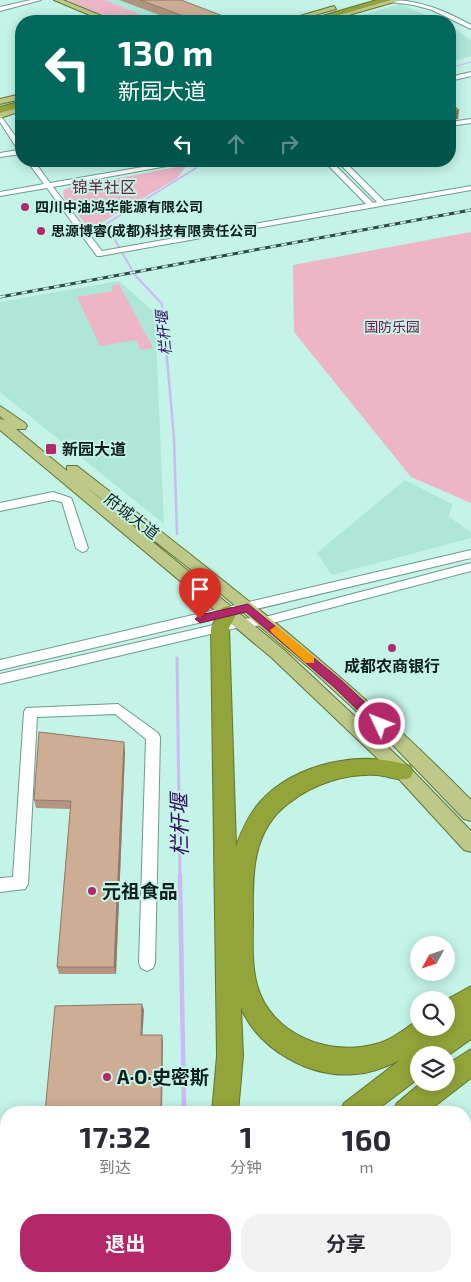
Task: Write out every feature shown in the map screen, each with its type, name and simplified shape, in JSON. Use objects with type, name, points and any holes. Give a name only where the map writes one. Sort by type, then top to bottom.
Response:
[{"type":"highway","points":[[322,15],[376,0]]},
{"type":"highway","points":[[330,15],[392,0]]},
{"type":"highway","points":[[0,108],[15,104]]},
{"type":"highway","points":[[234,618],[237,986],[272,1031],[296,1049],[326,1060],[356,1062],[375,1058],[394,1050],[416,1036]]},
{"type":"highway","points":[[226,1106],[237,986],[242,962],[241,874],[250,838],[267,809],[287,792],[321,775],[368,766],[383,766],[403,772]]},
{"type":"highway","points":[[455,1009],[471,998]]},
{"type":"highway","points":[[440,1046],[471,1024]]},
{"type":"highway","points":[[455,1074],[471,1062]]},
{"type":"highway","points":[[361,1106],[410,1069]]},
{"type":"highway","points":[[414,1106],[433,1091]]},
{"type":"main road","points":[[47,0],[84,15]]},
{"type":"main road","points":[[58,0],[95,15]]},
{"type":"main road","points":[[309,15],[363,0]]},
{"type":"main road","points":[[343,15],[392,0]]},
{"type":"main road","points":[[348,10],[365,9]]},
{"type":"main road","points":[[0,102],[15,98]]},
{"type":"main road","points":[[0,116],[15,110]]},
{"type":"main road","name":"府城大道","points":[[0,410],[234,618]]},
{"type":"main road","name":"府城大道","points":[[0,423],[234,618],[265,621],[338,684],[437,777],[471,814]]},
{"type":"main road","points":[[234,618],[278,654],[403,772],[471,844]]},
{"type":"street","points":[[0,8],[38,0]]},
{"type":"street","points":[[392,0],[417,2],[449,15]]},
{"type":"street","points":[[456,19],[471,27]]},
{"type":"street","points":[[456,78],[471,74]]},
{"type":"street","points":[[0,116],[15,140]]},
{"type":"street","points":[[456,123],[471,121]]},
{"type":"street","points":[[0,155],[15,151]]},
{"type":"street","points":[[34,167],[100,254],[471,188]]},
{"type":"street","points":[[0,194],[154,167]]},
{"type":"street","points":[[333,167],[372,206]]},
{"type":"street","points":[[346,167],[384,204]]},
{"type":"street","points":[[0,507],[53,496],[67,500],[82,548]]},
{"type":"street","points":[[0,679],[471,554]]},
{"type":"street","points":[[265,621],[471,567]]},
{"type":"street","points":[[0,665],[234,618]]},
{"type":"street","points":[[0,885],[20,884],[31,712],[118,709],[153,737],[147,963]]},
{"type":"shaded area","points":[[105,0],[182,0],[223,15],[142,15]]},
{"type":"shaded area","points":[[400,4],[426,15],[361,15]]},
{"type":"shaded area","points":[[456,30],[471,40],[471,56],[456,60]]},
{"type":"shaded area","points":[[119,281],[155,313],[164,524],[0,392],[0,302]]},
{"type":"shaded area","points":[[405,480],[452,504],[449,517],[471,532],[471,538],[332,575],[317,553]]},
{"type":"green space","points":[[67,0],[105,0],[142,15],[101,15]]},
{"type":"green space","points":[[177,167],[185,167],[177,178],[101,223],[88,227],[64,198],[63,191],[68,188]]},
{"type":"green space","name":"国防乐园","points":[[471,232],[471,503],[411,477],[294,332],[293,265]]},
{"type":"green space","points":[[119,284],[153,348],[141,350],[136,340],[100,346],[77,297],[113,291],[111,286]]},
{"type":"building","points":[[140,0],[181,0],[220,15],[181,15]]},
{"type":"building","name":"元祖食品","points":[[39,732],[124,742],[114,967],[57,967],[71,801],[34,800]]},
{"type":"building","name":"A·O·史密斯","points":[[142,1004],[141,1035],[162,1035],[161,1106],[46,1106],[55,1006]]},
{"type":"waterway","name":"栏杆堰","points":[[456,66],[471,62]]},
{"type":"waterway","name":"栏杆堰","points":[[164,325],[162,304],[135,275],[106,224],[196,168]]},
{"type":"waterway","name":"栏杆堰","points":[[164,324],[174,438],[177,534]]},
{"type":"waterway","name":"栏杆堰","points":[[177,658],[180,876]]},
{"type":"waterway","name":"栏杆堰","points":[[180,875],[184,1106]]},
{"type":"railway","points":[[0,297],[471,210]]},
{"type":"slow traffic","points":[[276,630],[310,660]]},
{"type":"place","name":"四川中油鸿华能源有限公司","points":[[25,207]]},
{"type":"place","name":"思源博睿(成都)科技有限责任公司","points":[[41,231]]},
{"type":"place","name":"新园大道","points":[[51,449]]},
{"type":"place","name":"成都农商银行","points":[[392,648]]},
{"type":"place","name":"元祖食品","points":[[92,891]]},
{"type":"place","name":"A·O·史密斯","points":[[107,1077]]},
{"type":"district","name":"锦羊社区","points":[[104,187]]},
{"type":"route","points":[[200,619],[248,608],[338,684],[380,724]]}]
